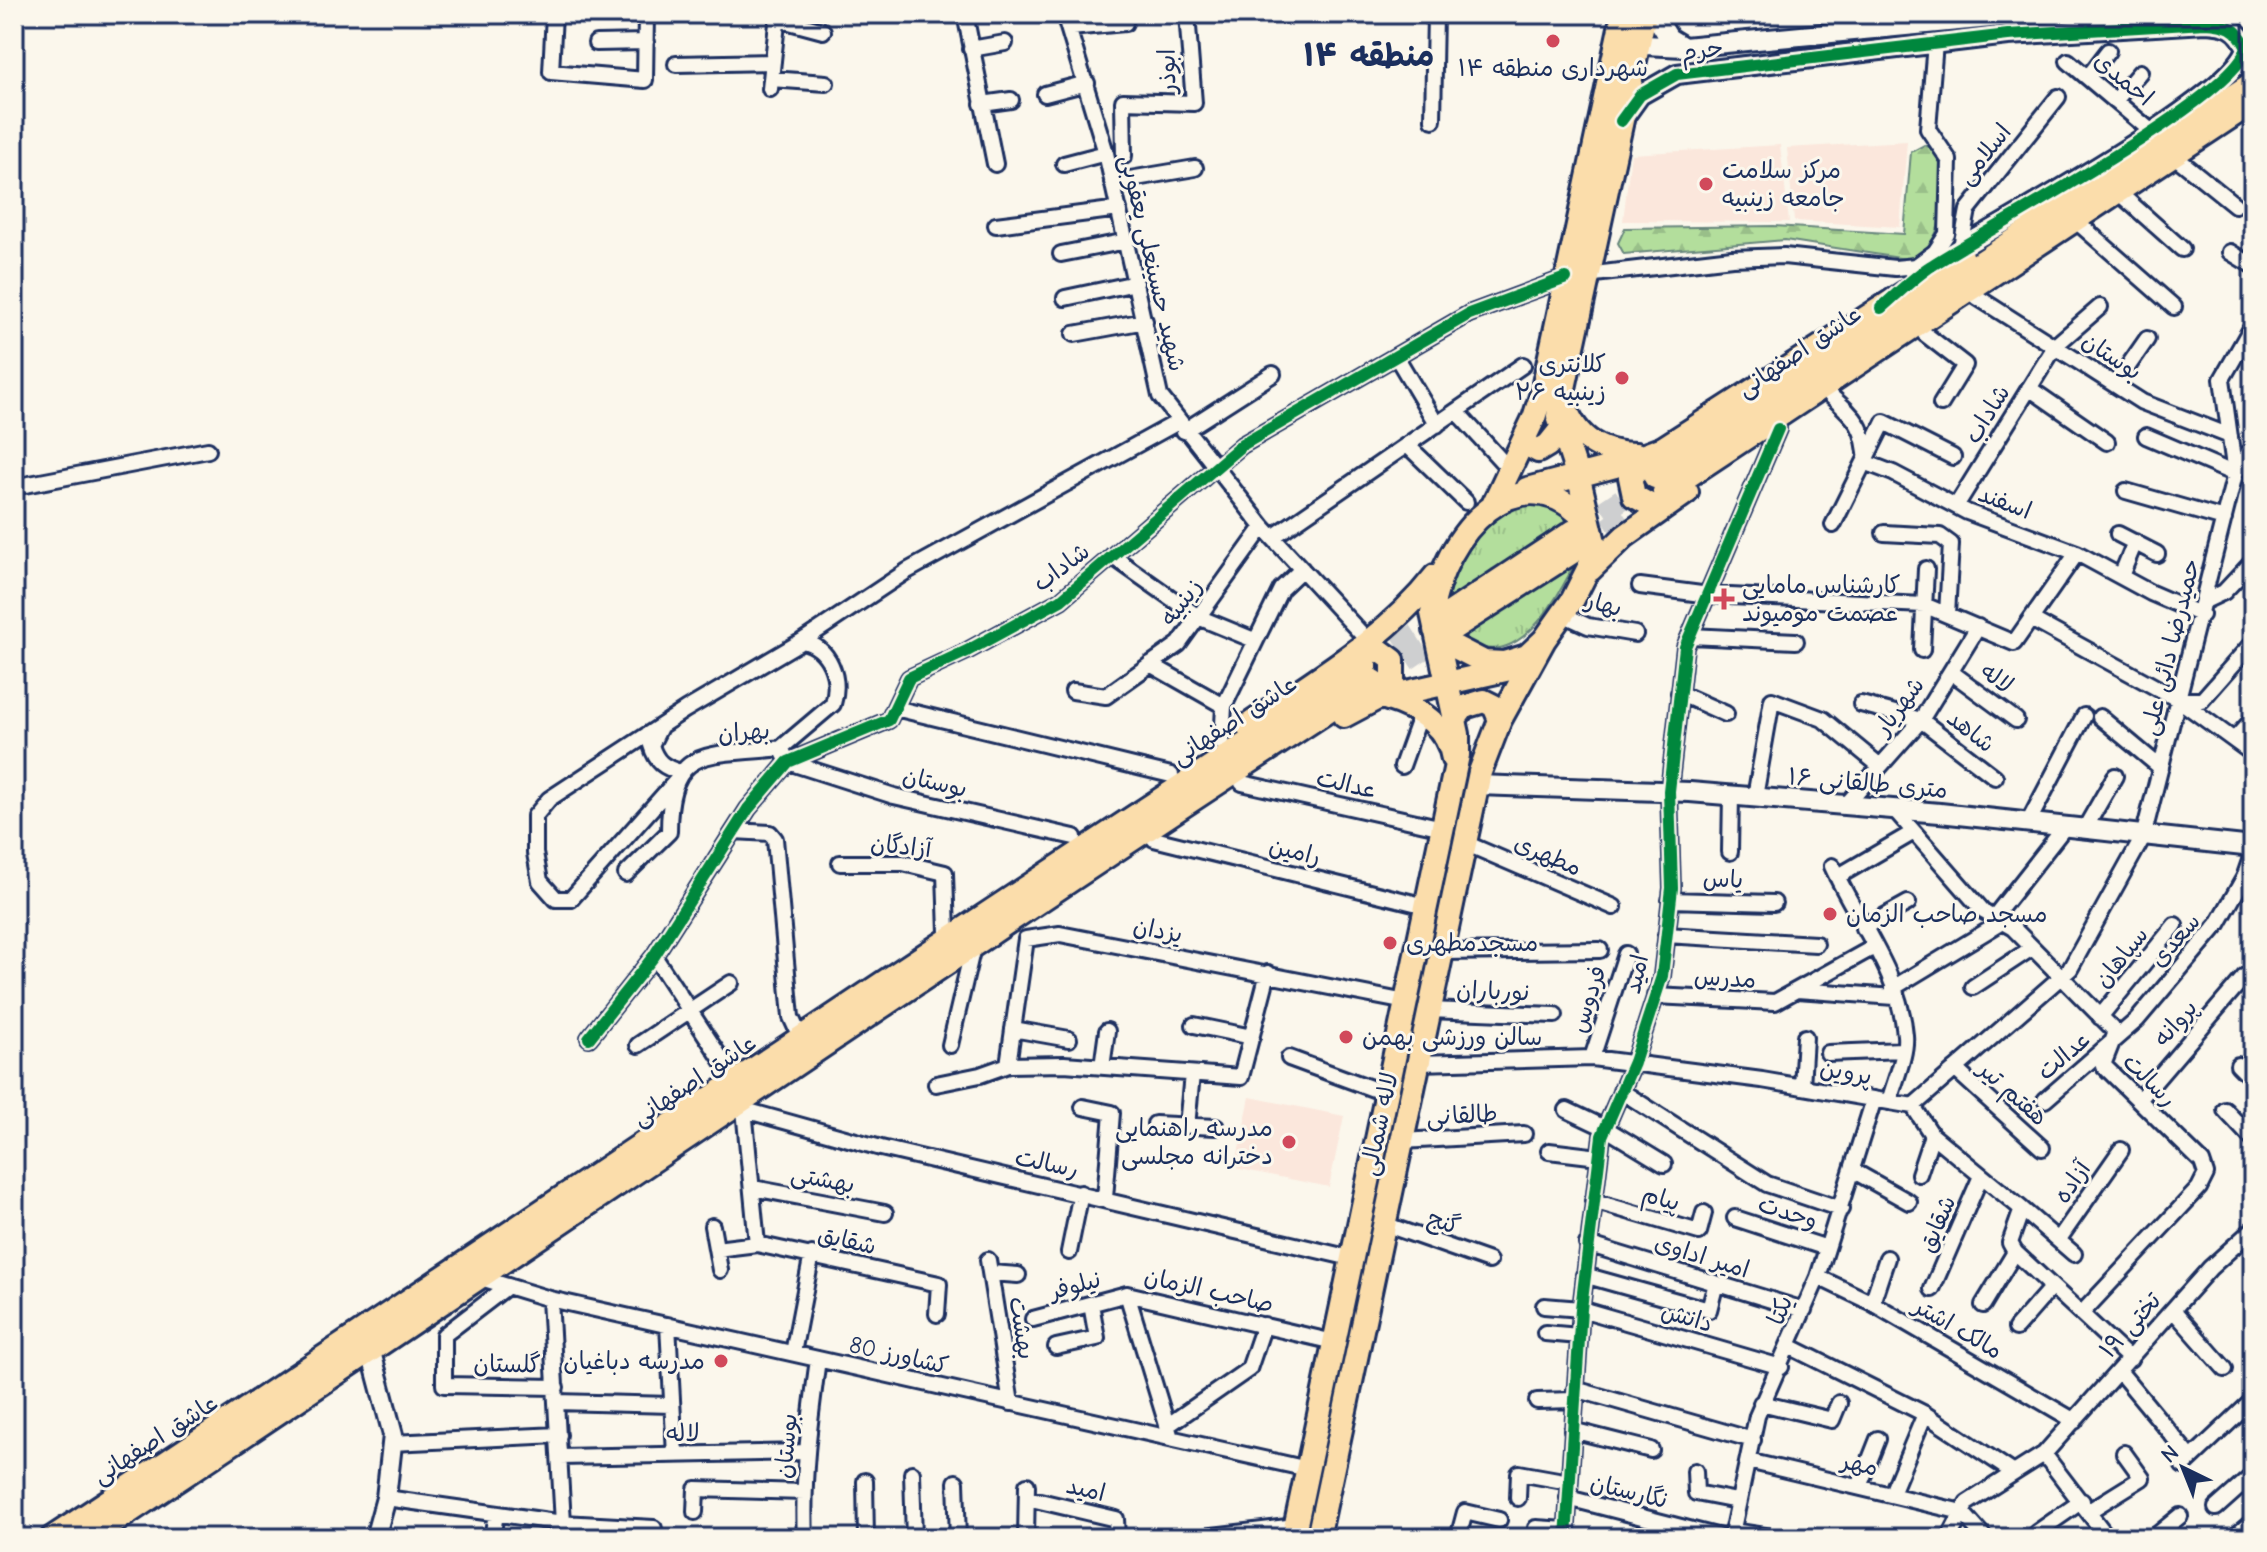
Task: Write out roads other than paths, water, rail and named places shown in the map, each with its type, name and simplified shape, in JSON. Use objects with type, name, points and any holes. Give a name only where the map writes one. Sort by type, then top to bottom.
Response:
[{"type":"main road","points":[[1369,680],[1369,642],[1411,607],[1493,505],[1525,438],[1542,393],[1621,121],[1628,44],[1623,14]]},
{"type":"main road","points":[[1581,534],[1577,473],[1560,430],[1561,389],[1576,276],[1628,44],[1645,14]]},
{"type":"main road","name":"عاشق اصفهانی","points":[[1660,485],[2082,209],[2244,77]]},
{"type":"main road","name":"عاشق اصفهانی","points":[[2082,209],[2118,192],[2249,110]]},
{"type":"main road","points":[[1587,573],[1625,536],[1778,429],[1977,297],[2082,209]]},
{"type":"main road","points":[[1691,490],[1665,504],[1652,506],[1634,496],[1630,477],[1654,451],[1962,256],[2082,209]]},
{"type":"main road","points":[[1561,389],[1570,418],[1589,442],[1615,454],[1654,451]]},
{"type":"main road","points":[[1525,438],[1529,446],[1538,451],[1548,445],[1560,430]]},
{"type":"main road","points":[[1493,505],[1515,493],[1577,473],[1615,466],[1654,451]]},
{"type":"main road","points":[[881,997],[947,933],[1074,837],[1222,743],[1369,680],[1447,684],[1500,674],[1527,656],[1544,640],[1562,614],[1594,557],[1561,498],[1541,491],[1515,493]]},
{"type":"main road","points":[[1527,656],[1504,663],[1484,662],[1447,643],[1447,623],[1581,534]]},
{"type":"main road","name":"لاله شمالی","points":[[1294,1532],[1458,755],[1455,719],[1447,684],[1447,623],[1434,598],[1458,547]]},
{"type":"main road","name":"لاله شمالی","points":[[1318,1538],[1477,785],[1500,720],[1544,640]]},
{"type":"main road","points":[[1369,680],[1421,713],[1443,733],[1452,751],[1455,771]]},
{"type":"main road","points":[[881,997],[972,951],[1242,783],[1369,680]]},
{"type":"main road","name":"عاشق اصفهانی","points":[[90,1538],[739,1108],[881,997],[1082,849],[1369,680]]},
{"type":"main road","points":[[1455,719],[1464,707],[1484,701],[1494,706],[1500,720]]},
{"type":"main road","name":"عاشق اصفهانی","points":[[52,1538],[801,1039],[881,997]]},
{"type":"main road","points":[[1372,1162],[1396,1168]]},
{"type":"street","points":[[554,14],[551,72],[645,80],[646,14]]},
{"type":"street","points":[[965,14],[995,164]]},
{"type":"street","name":"ابوذر","points":[[1124,156],[1123,101],[1194,103],[1187,14]]},
{"type":"street","points":[[1433,120],[1435,14]]},
{"type":"street","name":"حرم","points":[[1654,14],[1669,38],[1684,47],[2032,14]]},
{"type":"street","points":[[823,31],[778,16],[771,84],[826,83]]},
{"type":"street","points":[[1067,21],[1125,23]]},
{"type":"street","name":"شهید حسینعلی یعقوبی","points":[[1067,21],[1106,153],[1160,396],[1268,532],[1369,642]]},
{"type":"street","name":"حرم","points":[[1621,121],[1640,95],[1677,74],[1935,43],[2205,23],[2228,24]]},
{"type":"street","points":[[2228,24],[2253,35]]},
{"type":"street","points":[[1881,308],[1925,270],[1961,247],[2244,77],[2247,48],[2228,24]]},
{"type":"street","points":[[596,43],[646,42]]},
{"type":"street","points":[[971,49],[1005,43]]},
{"type":"street","name":"شاداب","points":[[589,1038],[654,956],[784,755],[889,720],[909,678],[967,651],[1061,600],[1242,445],[1469,314],[1576,276],[1732,258],[1784,256],[1895,268],[1916,266],[1935,252],[1947,234],[1949,160],[1928,129],[1935,43]]},
{"type":"street","points":[[1628,44],[1684,47]]},
{"type":"street","points":[[1677,74],[1666,72],[1663,57],[1684,47]]},
{"type":"street","points":[[2088,77],[2108,51]]},
{"type":"street","name":"احمدی","points":[[2068,61],[2151,131]]},
{"type":"street","points":[[676,64],[773,62]]},
{"type":"street","points":[[2115,101],[2140,72]]},
{"type":"street","points":[[1045,94],[1087,83]]},
{"type":"street","name":"اسلامی","points":[[1961,247],[1968,210],[2058,97]]},
{"type":"street","points":[[982,104],[1011,100]]},
{"type":"street","points":[[1064,164],[1106,153]]},
{"type":"street","points":[[2173,155],[2235,205]]},
{"type":"street","points":[[1112,182],[1195,168]]},
{"type":"street","points":[[2118,192],[2182,249]]},
{"type":"street","points":[[996,225],[1119,209]]},
{"type":"street","points":[[2082,209],[2174,307]]},
{"type":"street","points":[[1061,254],[1127,241]]},
{"type":"street","points":[[2230,252],[2253,266]]},
{"type":"street","points":[[1065,298],[1136,283]]},
{"type":"street","name":"بوستان","points":[[1977,297],[2142,402],[2178,419],[2230,436]]},
{"type":"street","name":"شاداب","points":[[1956,506],[2056,345],[2100,307]]},
{"type":"street","points":[[1074,334],[1145,321]]},
{"type":"street","name":"حمیدرضا دائی علی","points":[[2066,973],[2143,837],[2235,474],[2222,379],[2253,325]]},
{"type":"street","points":[[1925,334],[1965,365],[1941,404]]},
{"type":"street","points":[[2115,385],[2147,339]]},
{"type":"street","points":[[1396,356],[1437,425]]},
{"type":"street","name":"زینبیه","points":[[1073,691],[1106,696],[1179,644],[1268,532],[1407,445],[1523,365]]},
{"type":"street","points":[[678,776],[571,899],[556,899],[540,881],[535,853],[538,811],[549,799],[660,726],[802,641],[907,571],[1273,374]]},
{"type":"street","points":[[2029,388],[2107,442]]},
{"type":"street","points":[[1831,396],[1857,419],[1865,441],[1867,463]]},
{"type":"street","points":[[1456,411],[1509,469]]},
{"type":"street","points":[[1833,525],[1867,463],[1884,422],[1953,457]]},
{"type":"street","name":"امید","points":[[1566,1534],[1581,1309],[1599,1157],[1605,1128],[1634,1062],[1662,976],[1670,900],[1669,791],[1685,647],[1778,429]]},
{"type":"street","points":[[2146,436],[2235,474],[2253,446]]},
{"type":"street","points":[[1407,445],[1466,502]]},
{"type":"street","points":[[14,487],[208,450]]},
{"type":"street","name":"اسفند","points":[[1867,463],[1956,506],[2077,553],[2121,576],[2203,608]]},
{"type":"street","points":[[2126,491],[2224,519]]},
{"type":"street","points":[[1884,533],[1940,536],[1951,544],[1947,614]]},
{"type":"street","points":[[2118,534],[2157,554]]},
{"type":"street","points":[[2121,576],[2135,542]]},
{"type":"street","points":[[1640,586],[1709,595],[1924,605],[2014,643],[2077,553]]},
{"type":"street","points":[[1112,556],[1198,617],[1254,640]]},
{"type":"street","points":[[2203,608],[2224,592],[2253,561]]},
{"type":"street","points":[[1222,743],[1224,706],[1254,640],[1281,589],[1302,569]]},
{"type":"street","points":[[1922,650],[1926,569]]},
{"type":"street","name":"بهار","points":[[1562,614],[1588,626],[1635,634]]},
{"type":"street","points":[[2031,619],[2179,700],[2253,754]]},
{"type":"street","name":"شهریار","points":[[1846,805],[1921,720],[1978,627]]},
{"type":"street","points":[[1690,636],[1796,641]]},
{"type":"street","points":[[784,755],[833,704],[836,694],[826,655],[817,644],[802,641]]},
{"type":"street","points":[[2179,700],[2202,700],[2253,642]]},
{"type":"street","points":[[1150,664],[1224,706]]},
{"type":"street","name":"لاله","points":[[1951,672],[2016,720]]},
{"type":"street","points":[[1679,693],[1726,714]]},
{"type":"street","points":[[1755,797],[1772,700],[1823,719],[1880,766]]},
{"type":"street","points":[[1861,704],[1921,720]]},
{"type":"street","points":[[895,708],[1171,775]]},
{"type":"street","points":[[1402,766],[1421,713]]},
{"type":"street","points":[[2028,823],[2084,716]]},
{"type":"street","points":[[2100,717],[2161,768]]},
{"type":"street","points":[[2234,740],[2253,719]]},
{"type":"street","name":"شاهد","points":[[1921,720],[1995,777]]},
{"type":"street","points":[[660,726],[651,745],[655,759],[678,776]]},
{"type":"street","name":"بهران","points":[[678,776],[695,760],[713,755],[784,755]]},
{"type":"street","name":"بوستان","points":[[784,755],[894,796],[1074,837]]},
{"type":"street","points":[[626,874],[669,832],[669,796],[678,776]]},
{"type":"street","points":[[2084,830],[2115,776]]},
{"type":"street","name":"عدالت","points":[[1242,783],[1443,828]]},
{"type":"street","name":"۱۶ متری طالقانی","points":[[1477,785],[1755,797],[2028,823],[2253,850]]},
{"type":"street","points":[[1730,852],[1731,795]]},
{"type":"street","name":"رسالت","points":[[1894,809],[1983,911],[2066,973],[2100,1017],[2116,1032],[2103,1065],[2202,1162],[2206,1174],[2199,1188],[2082,1313]]},
{"type":"street","points":[[1796,990],[1894,992],[1998,920],[2064,828]]},
{"type":"street","points":[[734,831],[770,833],[775,839],[791,1017],[801,1039]]},
{"type":"street","points":[[1882,1100],[1906,1037],[1889,972],[1834,871],[1914,832]]},
{"type":"street","name":"رامین","points":[[1154,839],[1426,906]]},
{"type":"street","name":"مطهری","points":[[1465,843],[1614,907]]},
{"type":"street","name":"سعدی","points":[[2111,1044],[2137,1020],[2218,924],[2244,878],[2253,850]]},
{"type":"street","name":"آزادگان","points":[[840,863],[903,863],[945,873],[947,933]]},
{"type":"street","name":"یاس","points":[[1670,900],[1774,903]]},
{"type":"street","points":[[1863,928],[1908,903]]},
{"type":"street","name":"سپاهان","points":[[2100,1017],[2175,925]]},
{"type":"street","name":"یزدان","points":[[1008,1065],[1026,939],[1060,934],[1406,1002]]},
{"type":"street","points":[[1666,935],[1816,944]]},
{"type":"street","name":"مدرس","points":[[1655,996],[1775,1002],[1874,947]]},
{"type":"street","points":[[1973,987],[2032,948]]},
{"type":"street","points":[[1442,952],[1600,950]]},
{"type":"street","points":[[950,1045],[972,951]]},
{"type":"street","name":"فردوس","points":[[1592,1058],[1626,954]]},
{"type":"street","points":[[654,956],[737,1083]]},
{"type":"street","points":[[936,1084],[980,1075],[1008,1065],[1102,1067],[1241,1077],[1268,973]]},
{"type":"street","points":[[2066,973],[1913,1106],[1932,1135],[2074,1254]]},
{"type":"street","name":"پروانه","points":[[2139,1100],[2245,976]]},
{"type":"street","points":[[638,1045],[731,983]]},
{"type":"street","name":"نورباران","points":[[1429,1010],[1555,1015]]},
{"type":"street","points":[[1194,1025],[1252,1037]]},
{"type":"street","points":[[1013,1029],[1069,1039]]},
{"type":"street","points":[[1102,1067],[1107,1031]]},
{"type":"street","points":[[1802,1087],[1805,1037]]},
{"type":"street","name":"عدالت","points":[[2045,1100],[2111,1044]]},
{"type":"street","points":[[1828,1053],[1902,1050]]},
{"type":"street","points":[[1289,1058],[1387,1094]]},
{"type":"street","name":"پروین","points":[[1418,1063],[1592,1058],[1913,1106]]},
{"type":"street","points":[[2238,1065],[2253,1080]]},
{"type":"street","name":"هفتم تیر","points":[[1955,1069],[2042,1148]]},
{"type":"street","points":[[1187,1126],[1192,1074]]},
{"type":"street","points":[[1621,1091],[1767,1184],[1841,1209]]},
{"type":"street","name":"یکتا","points":[[1729,1536],[1761,1403],[1781,1367],[1818,1277],[1852,1170],[1882,1100]]},
{"type":"street","points":[[1083,1107],[1112,1113],[1105,1198]]},
{"type":"street","points":[[739,1108],[753,1188],[757,1244]]},
{"type":"street","name":"رسالت","points":[[739,1108],[881,1148],[1351,1258]]},
{"type":"street","points":[[1567,1110],[1605,1128],[1664,1164]]},
{"type":"street","points":[[2225,1110],[2253,1140]]},
{"type":"street","points":[[1155,1124],[1216,1127]]},
{"type":"street","name":"طالقانی","points":[[1402,1141],[1524,1134]]},
{"type":"street","points":[[1919,1174],[1932,1135]]},
{"type":"street","name":"آزاده","points":[[2059,1239],[2121,1150]]},
{"type":"street","points":[[1549,1151],[1599,1157]]},
{"type":"street","points":[[1852,1170],[1909,1202]]},
{"type":"street","name":"شقایق","points":[[1932,1289],[1981,1176]]},
{"type":"street","name":"بهشتی","points":[[753,1188],[885,1213]]},
{"type":"street","points":[[1069,1252],[1081,1193]]},
{"type":"street","name":"پیام","points":[[1593,1201],[1699,1232],[1704,1213]]},
{"type":"street","points":[[2022,1209],[2010,1243],[2015,1252],[2130,1359]]},
{"type":"street","name":"وحدت","points":[[1735,1218],[1827,1248]]},
{"type":"street","name":"گنج","points":[[1384,1224],[1489,1261]]},
{"type":"street","points":[[712,1226],[720,1270]]},
{"type":"street","name":"تختی ۱۹","points":[[1962,1512],[1967,1503],[2044,1454],[2210,1268],[2253,1229]]},
{"type":"street","name":"شقایق","points":[[716,1249],[757,1244],[939,1284],[937,1314]]},
{"type":"street","name":"امیر اداوی","points":[[1587,1244],[1804,1310]]},
{"type":"street","points":[[1983,1305],[2015,1252]]},
{"type":"street","points":[[793,1353],[812,1254]]},
{"type":"street","points":[[1872,1303],[1887,1258]]},
{"type":"street","name":"بهشت","points":[[1011,1403],[990,1266],[1018,1275]]},
{"type":"street","points":[[1584,1275],[1709,1310],[1716,1283]]},
{"type":"street","name":"مالک اشتر","points":[[1818,1277],[1872,1303],[2075,1421]]},
{"type":"street","name":"کشاورز 80","points":[[481,1278],[550,1299],[1011,1403],[1169,1432],[1308,1469]]},
{"type":"street","name":"گلستان","points":[[508,1286],[444,1335],[444,1385],[556,1395]]},
{"type":"street","points":[[2016,1328],[2051,1288]]},
{"type":"street","name":"صاحب الزمان","points":[[1169,1432],[1127,1294],[1334,1342]]},
{"type":"street","name":"نیلوفر","points":[[1033,1319],[1127,1294]]},
{"type":"street","points":[[550,1299],[563,1523]]},
{"type":"street","points":[[1056,1347],[1097,1338],[1091,1304]]},
{"type":"street","name":"دانش","points":[[1544,1306],[1581,1309],[1781,1367]]},
{"type":"street","points":[[2173,1310],[2225,1369]]},
{"type":"street","points":[[668,1325],[675,1455]]},
{"type":"street","points":[[1169,1432],[1249,1369],[1264,1325]]},
{"type":"street","points":[[1545,1333],[1579,1336]]},
{"type":"street","points":[[1789,1346],[1925,1414],[2014,1473]]},
{"type":"street","points":[[371,1352],[393,1435],[386,1498],[375,1538]]},
{"type":"street","name":"بوستان","points":[[805,1538],[806,1452],[818,1359]]},
{"type":"street","points":[[2119,1371],[2187,1462],[2253,1400]]},
{"type":"street","points":[[1537,1401],[1574,1394],[1753,1440]]},
{"type":"street","name":"لاله","points":[[556,1395],[672,1405]]},
{"type":"street","points":[[1761,1403],[1832,1420],[1839,1403]]},
{"type":"street","points":[[1892,1493],[1925,1414]]},
{"type":"street","points":[[1572,1430],[1651,1450]]},
{"type":"street","points":[[391,1443],[559,1435]]},
{"type":"street","points":[[1859,1487],[1878,1439]]},
{"type":"street","name":"لاله","points":[[560,1457],[806,1452]]},
{"type":"street","points":[[2036,1533],[2142,1478],[2124,1453]]},
{"type":"street","points":[[2044,1454],[2108,1538]]},
{"type":"street","name":"مهر","points":[[1748,1461],[1962,1512]]},
{"type":"street","points":[[1695,1471],[1696,1493],[1737,1501]]},
{"type":"street","points":[[912,1473],[914,1538]]},
{"type":"street","points":[[1518,1498],[1519,1473],[1569,1482]]},
{"type":"street","points":[[2216,1508],[2253,1475]]},
{"type":"street","points":[[865,1481],[866,1538]]},
{"type":"street","points":[[956,1482],[958,1538]]},
{"type":"street","points":[[695,1512],[696,1489],[804,1492]]},
{"type":"street","name":"امید","points":[[1026,1538],[1027,1491],[1116,1519],[1117,1538]]},
{"type":"street","points":[[386,1498],[563,1523],[654,1528],[654,1538]]},
{"type":"street","name":"نگارستان","points":[[1568,1498],[1729,1536],[1778,1538]]},
{"type":"street","points":[[1458,1538],[1465,1512],[1499,1520]]},
{"type":"street","points":[[1949,1538],[1962,1512],[1985,1538]]},
{"type":"street","points":[[492,1538],[496,1514]]},
{"type":"street","points":[[2153,1538],[2180,1516]]},
{"type":"street","points":[[2233,1538],[2253,1521]]},
{"type":"street","points":[[1536,1528],[1566,1534]]},
{"type":"street","points":[[1195,1538],[1294,1532]]},
{"type":"tunnel","points":[[1576,530],[1655,477]]},
{"type":"tunnel","points":[[1580,547],[1662,494]]},
{"type":"tunnel","points":[[1370,664],[1449,613]]},
{"type":"tunnel","points":[[1379,678],[1453,629]]},
{"type":"place","name":"شهرداری منطقه ۱۴","points":[[1553,41]]},
{"type":"place","name":"مرکز سلامت جامعه زینبیه","points":[[1706,184]]},
{"type":"place","name":"کلانتری ۲۶ زینبیه","points":[[1622,378]]},
{"type":"place","name":"کارشناس مامایی عصمت مومیوند","points":[[1724,599]]},
{"type":"place","name":"مسجد صاحب الزمان","points":[[1830,914]]},
{"type":"place","name":"مسجدمطهری","points":[[1390,943]]},
{"type":"place","name":"سالن ورزشی بهمن","points":[[1346,1037]]},
{"type":"place","name":"مدرسه راهنمایی دخترانه مجلسی","points":[[1289,1142]]},
{"type":"place","name":"مدرسه دباغیان","points":[[721,1361]]},
{"type":"district","name":"منطقه ۱۴","points":[[1369,55]]}]
